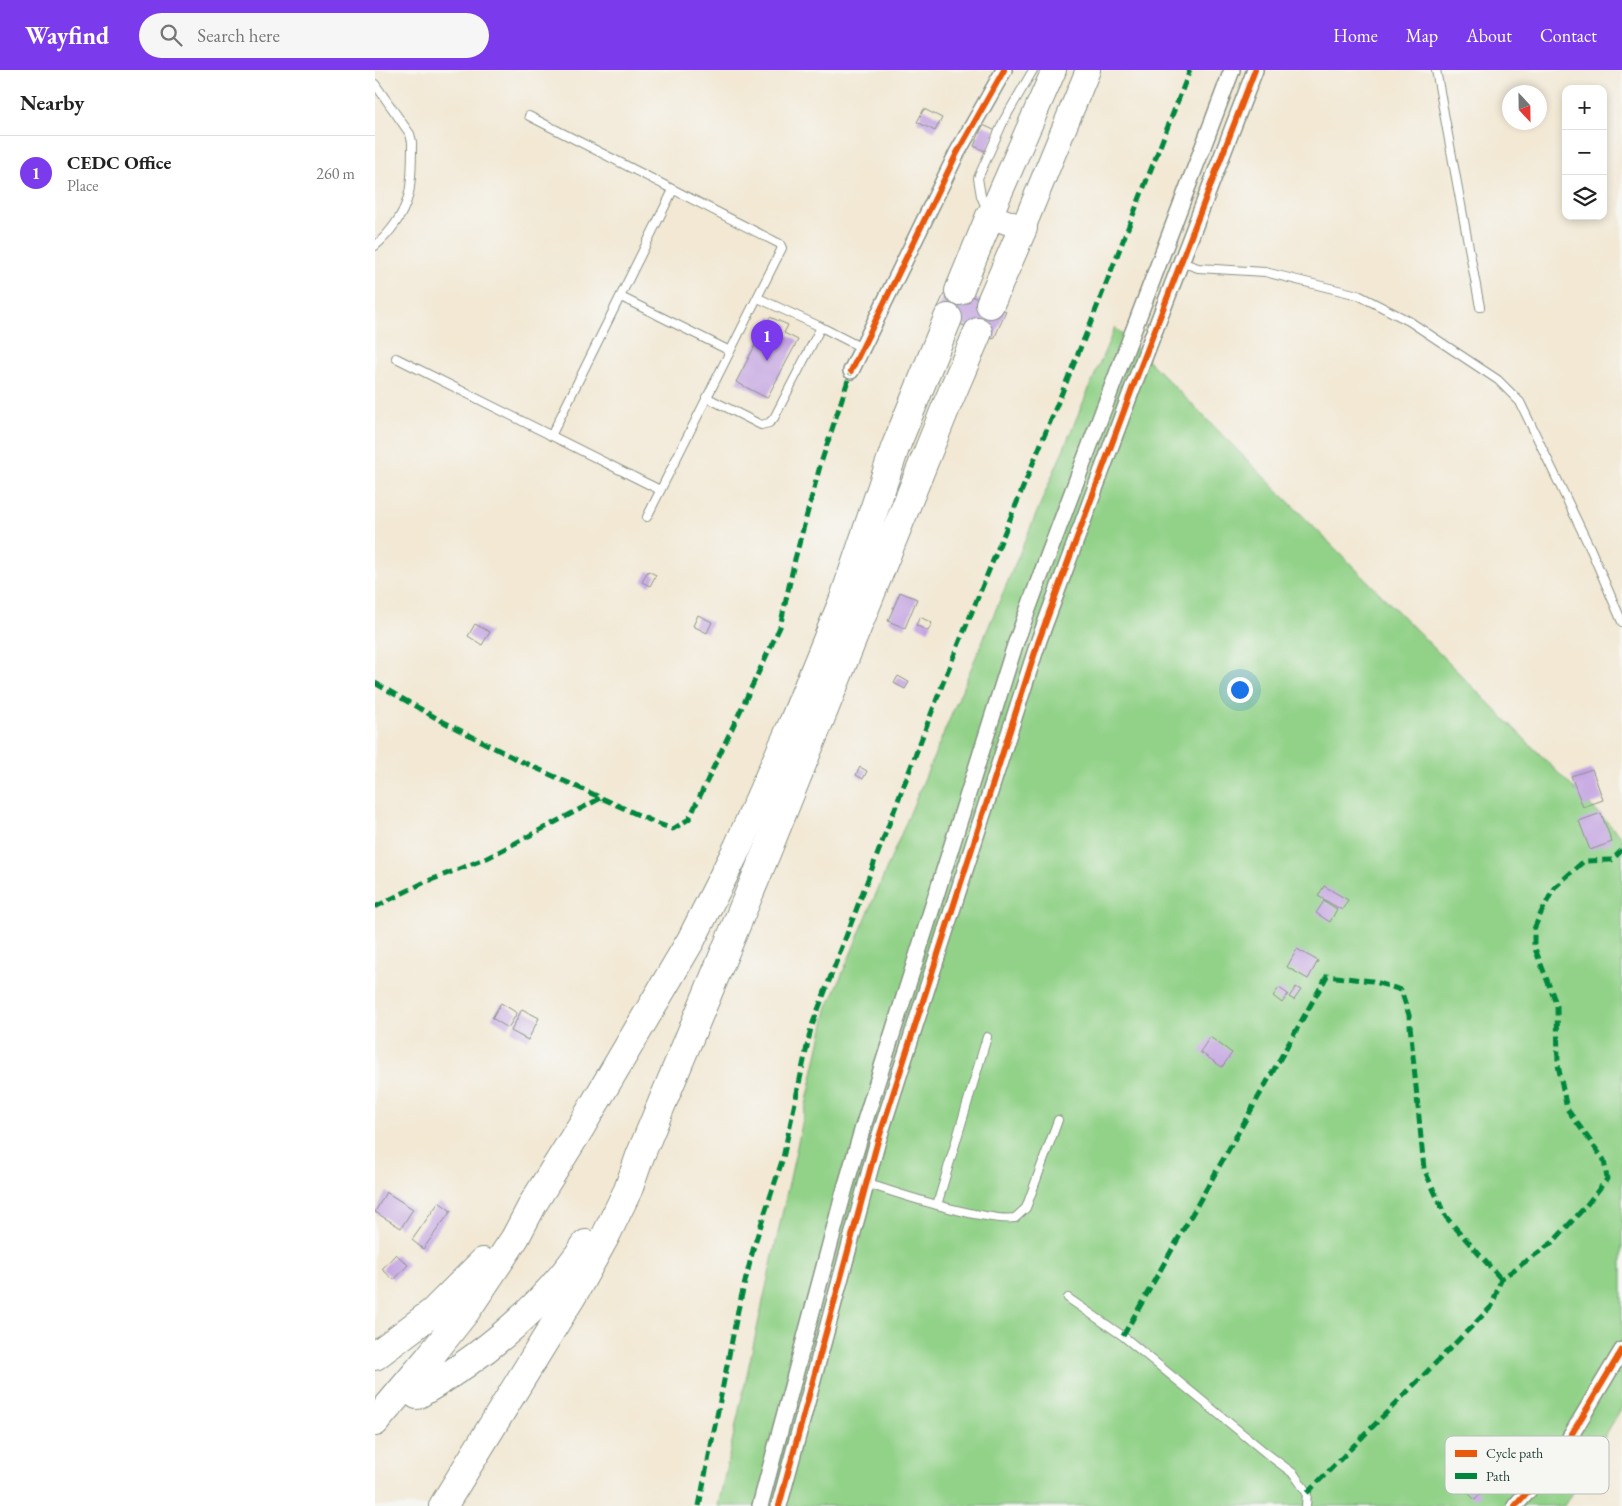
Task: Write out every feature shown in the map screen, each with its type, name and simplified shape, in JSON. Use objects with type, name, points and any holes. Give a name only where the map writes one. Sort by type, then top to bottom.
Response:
[{"type":"highway","points":[[959,291],[990,216]]},
{"type":"highway","points":[[990,304],[1023,228]]},
{"type":"highway","points":[[375,1422],[429,1359],[466,1311],[515,1238],[534,1202],[674,971],[711,903],[793,723],[843,601],[895,448],[947,318]]},
{"type":"highway","points":[[443,1506],[574,1293],[601,1245],[628,1190],[640,1156],[703,1007],[978,332]]},
{"type":"highway","points":[[417,1395],[446,1378],[483,1352],[539,1301],[582,1250],[640,1156]]},
{"type":"highway","points":[[375,1356],[407,1333],[457,1290],[534,1202]]},
{"type":"main road","points":[[1054,70],[990,216],[1023,228],[1088,70]]},
{"type":"street","points":[[851,371],[957,154],[1004,70]]},
{"type":"street","points":[[779,1506],[866,1183],[985,775],[1026,613],[1232,70]]},
{"type":"street","points":[[761,1506],[847,1180],[985,775],[1255,70]]},
{"type":"street","points":[[1571,1436],[1622,1350]]},
{"type":"street","points":[[1515,1506],[1526,1494]]},
{"type":"lane","points":[[990,216],[981,196],[979,178],[1003,120],[1033,70]]},
{"type":"lane","points":[[1436,70],[1480,307]]},
{"type":"lane","points":[[375,84],[410,134],[412,142],[409,196],[401,215],[384,238],[375,246]]},
{"type":"lane","points":[[529,116],[780,244],[782,248],[647,517]]},
{"type":"lane","points":[[551,436],[673,190]]},
{"type":"lane","points":[[1181,262],[1198,268],[1265,272],[1358,295],[1409,322],[1498,380],[1520,402],[1591,550],[1622,622]]},
{"type":"lane","points":[[621,296],[730,351]]},
{"type":"lane","points":[[758,298],[862,348]]},
{"type":"lane","points":[[706,397],[761,425],[769,423],[774,418],[821,327]]},
{"type":"lane","points":[[395,358],[660,490]]},
{"type":"lane","points":[[937,1205],[987,1036]]},
{"type":"lane","points":[[866,1183],[937,1205],[1003,1219],[1015,1218],[1025,1208],[1058,1120]]},
{"type":"lane","points":[[1068,1298],[1123,1336],[1266,1454],[1294,1474],[1307,1492],[1306,1506]]},
{"type":"green space","points":[[1115,327],[1622,837],[1622,1407],[1605,1436],[1445,1436],[1445,1494],[1571,1494],[1564,1506],[718,1506],[827,1010]]},
{"type":"building","points":[[924,109],[942,118],[935,131],[917,122]]},
{"type":"building","points":[[983,125],[996,131],[987,152],[974,146]]},
{"type":"building","points":[[948,286],[1006,311],[994,339],[935,313]]},
{"type":"building","points":[[770,317],[788,325],[784,333],[798,340],[767,398],[736,382]]},
{"type":"building","points":[[648,571],[656,575],[650,586],[642,582]]},
{"type":"building","points":[[900,592],[917,599],[905,628],[888,621]]},
{"type":"building","points":[[698,615],[712,622],[707,633],[693,626]]},
{"type":"building","points":[[920,617],[932,623],[928,631],[916,625]]},
{"type":"building","points":[[475,624],[490,632],[482,645],[468,636]]},
{"type":"building","points":[[898,676],[909,682],[905,689],[894,683]]},
{"type":"building","points":[[860,767],[867,771],[863,779],[856,775]]},
{"type":"building","points":[[1592,769],[1603,800],[1583,807],[1571,776]]},
{"type":"building","points":[[1601,813],[1612,842],[1590,850],[1579,821]]},
{"type":"building","points":[[1324,886],[1348,900],[1342,910],[1318,896]]},
{"type":"building","points":[[1324,901],[1337,909],[1330,922],[1316,913]]},
{"type":"building","points":[[1297,949],[1318,961],[1308,979],[1287,967]]},
{"type":"building","points":[[1296,987],[1301,990],[1294,1000],[1289,997]]},
{"type":"building","points":[[1279,988],[1288,994],[1282,1003],[1273,996]]},
{"type":"building","points":[[501,1003],[517,1013],[508,1028],[492,1018]]},
{"type":"building","points":[[522,1009],[539,1018],[528,1040],[511,1031]]},
{"type":"building","points":[[1210,1037],[1232,1053],[1222,1067],[1200,1052]]},
{"type":"building","points":[[386,1192],[413,1209],[401,1228],[375,1212]]},
{"type":"building","points":[[439,1202],[451,1211],[423,1249],[412,1240]]},
{"type":"building","points":[[396,1254],[408,1265],[394,1280],[382,1269]]},
{"type":"building","points":[[1469,1494],[1481,1494],[1475,1500]]},
{"type":"marked path","points":[[699,1506],[738,1310],[754,1246],[783,1158],[811,1028],[946,675],[1091,322],[1190,70]]},
{"type":"marked path","points":[[375,683],[438,719],[514,758],[656,823],[673,829],[689,819],[780,627],[795,559],[820,466],[851,371]]},
{"type":"marked path","points":[[375,907],[423,883],[487,858],[601,798]]},
{"type":"marked path","points":[[1307,1493],[1492,1306],[1501,1279],[1553,1242],[1585,1207],[1607,1179],[1604,1160],[1567,1109],[1558,1065],[1557,1006],[1534,946],[1534,929],[1554,888],[1584,861],[1612,860],[1622,850]]},
{"type":"marked path","points":[[1123,1336],[1327,976],[1372,981],[1401,990],[1409,1015],[1424,1169],[1446,1217],[1501,1279]]},
{"type":"cycle path","points":[[851,371],[957,153],[1004,70]]},
{"type":"cycle path","points":[[779,1506],[877,1144],[1039,640],[1131,392],[1255,70]]},
{"type":"cycle path","points":[[1571,1436],[1622,1350]]},
{"type":"cycle path","points":[[1515,1506],[1526,1494]]},
{"type":"place","name":"CEDC Office","points":[[767,361]]}]
